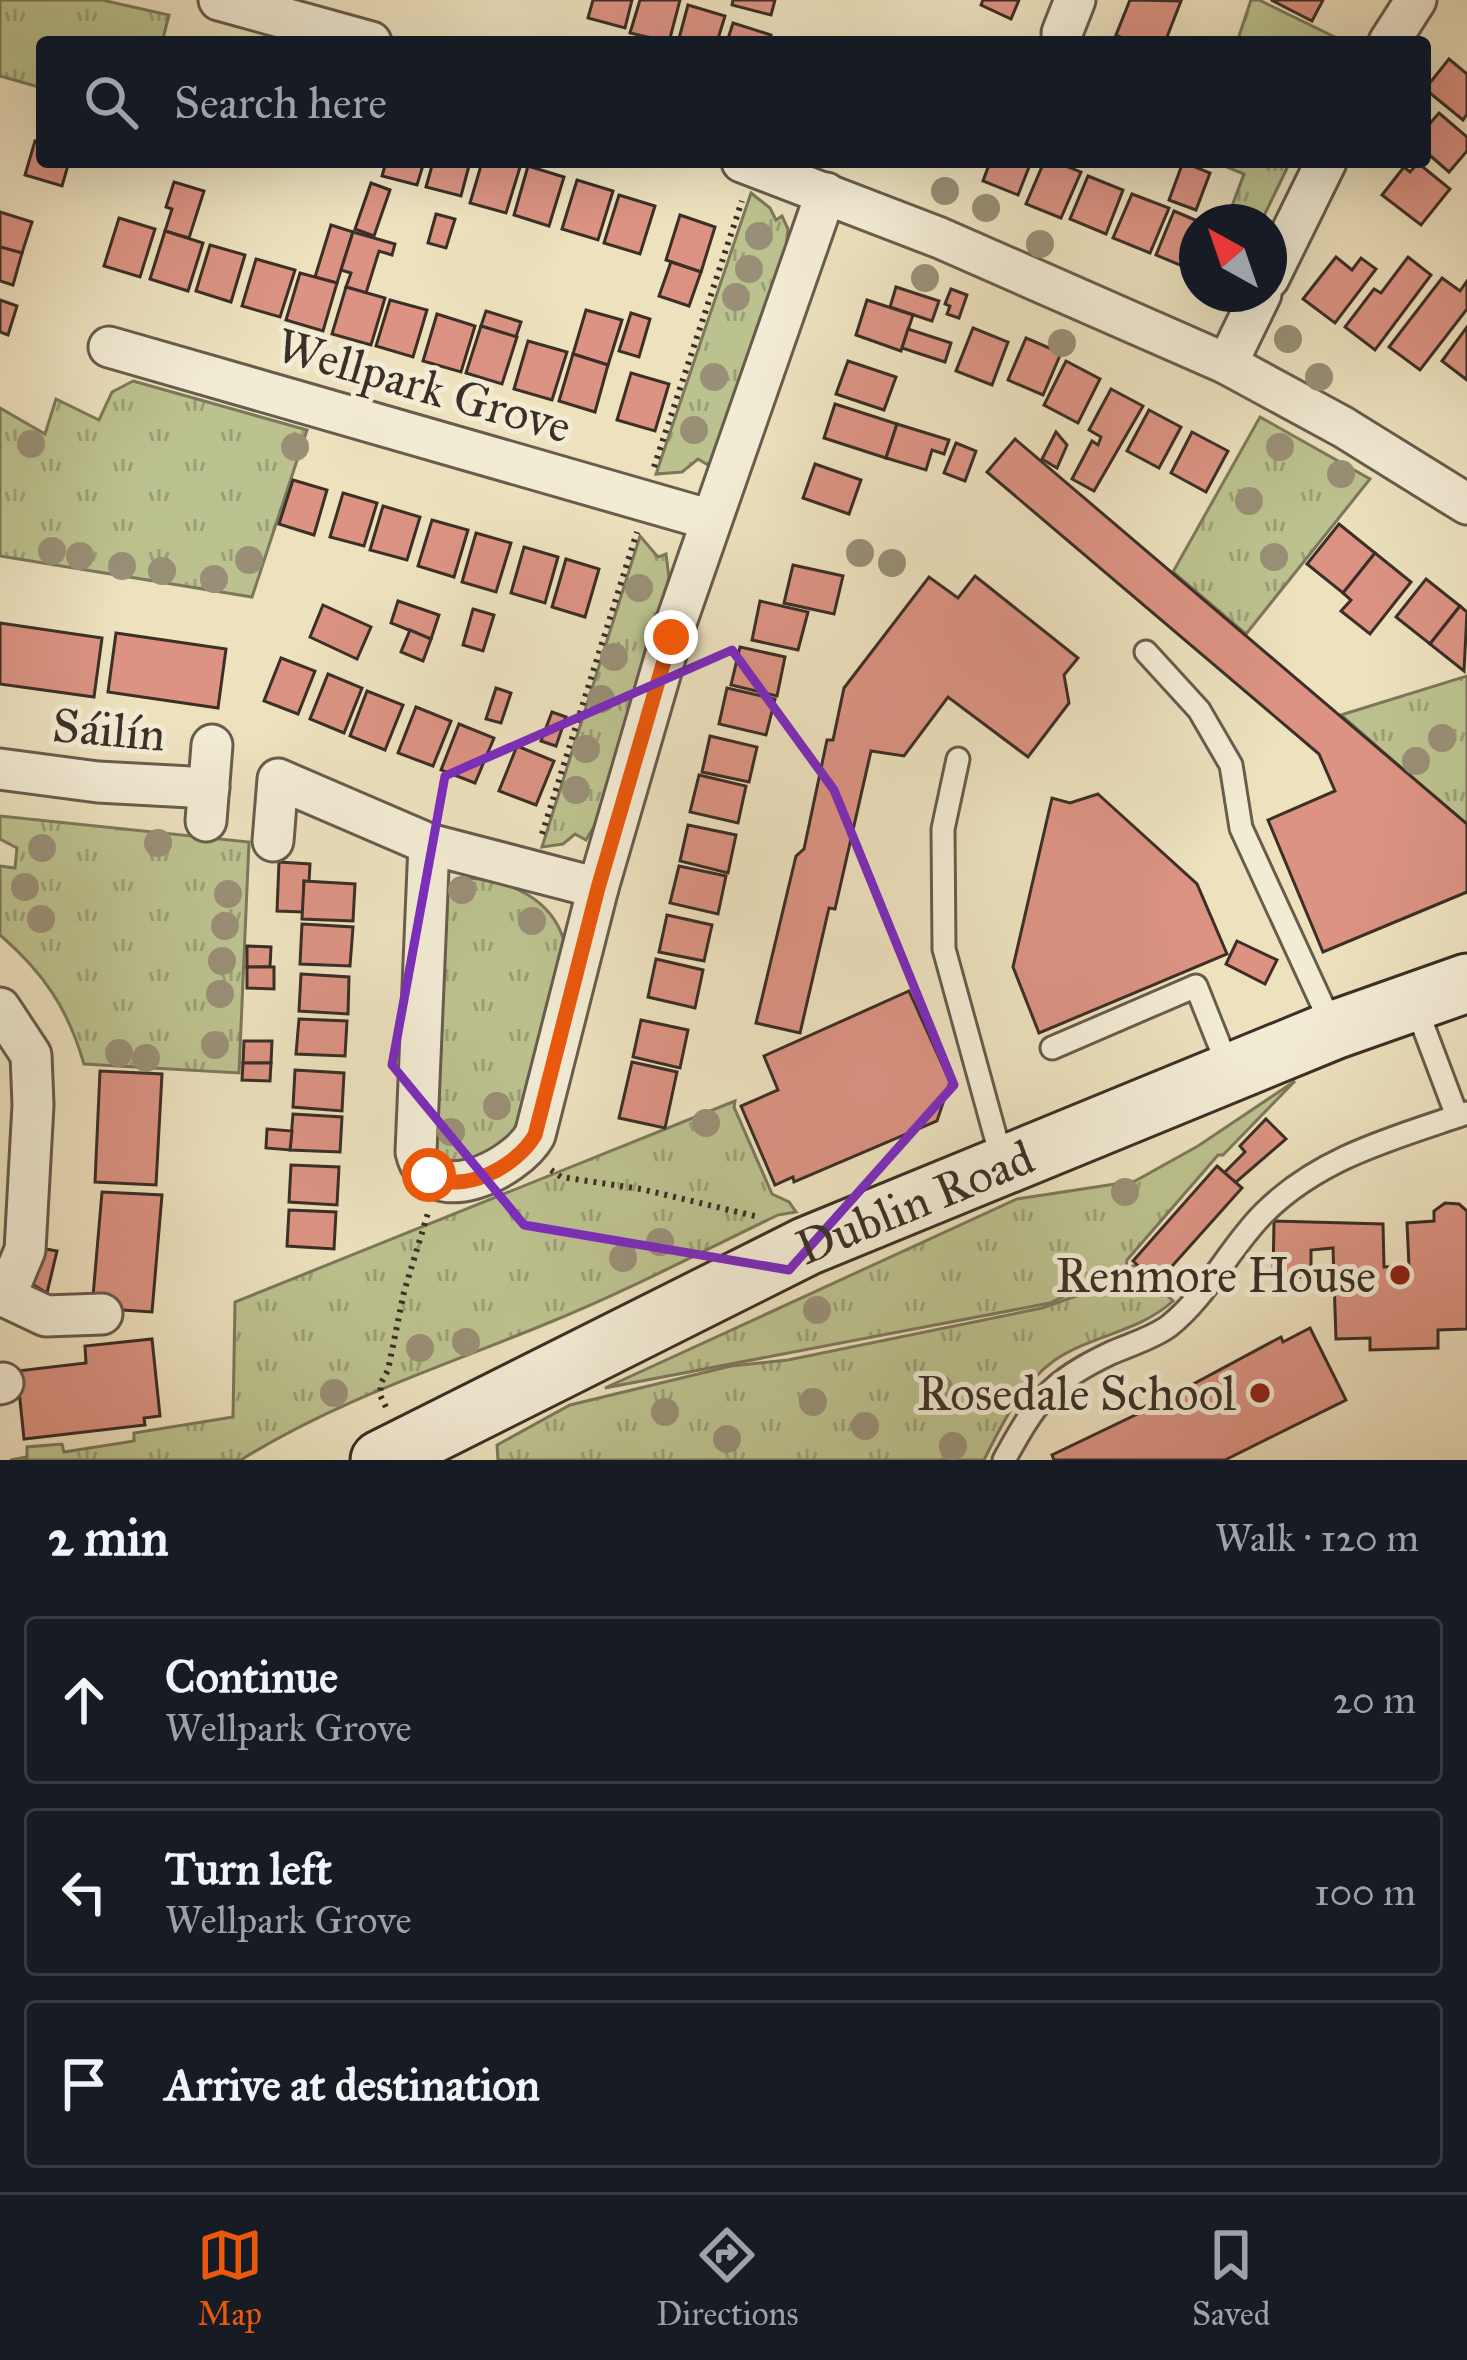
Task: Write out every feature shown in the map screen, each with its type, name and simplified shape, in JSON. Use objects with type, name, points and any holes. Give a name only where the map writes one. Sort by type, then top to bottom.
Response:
[{"type":"main road","name":"Dublin Road","points":[[415,1448],[781,1259],[1334,1030],[1467,983]]},
{"type":"street","points":[[219,0],[349,36]]},
{"type":"street","points":[[1393,36],[1416,0]]},
{"type":"street","points":[[758,168],[961,247],[1227,364],[1343,427],[1467,504]]},
{"type":"street","points":[[1287,241],[1322,168]]},
{"type":"street","points":[[429,844],[416,1152],[420,1166],[439,1181],[457,1182],[486,1173],[524,1150],[539,1121],[652,700],[826,193]]},
{"type":"street","points":[[1227,364],[1252,312]]},
{"type":"street","name":"Wellpark Grove","points":[[110,347],[711,520]]},
{"type":"street","name":"Sáilín","points":[[0,769],[98,782],[207,805],[212,745]]},
{"type":"street","points":[[273,841],[278,779],[429,844],[598,888]]},
{"type":"street","points":[[0,1008],[31,1055],[33,1105],[29,1230],[17,1272],[0,1295],[46,1316],[102,1314]]},
{"type":"lane","points":[[1146,652],[1199,710],[1231,765],[1241,828],[1334,1030]]},
{"type":"lane","points":[[958,759],[944,829],[944,949],[1003,1164]]},
{"type":"lane","points":[[1052,1048],[1196,986],[1230,1072]]},
{"type":"lane","points":[[1004,1460],[1051,1386],[1168,1327],[1218,1275],[1260,1217],[1302,1178],[1370,1145],[1462,1115],[1414,1001]]},
{"type":"path","points":[[524,1150],[562,1177],[764,1219],[781,1259]]},
{"type":"path","points":[[380,1394],[404,1292],[439,1181]]},
{"type":"highlighted area","points":[[732,650],[834,790],[954,1085],[789,1270],[524,1225],[392,1065],[445,776]]},
{"type":"green space","points":[[0,0],[102,0],[169,15],[164,36],[36,36],[36,86],[0,76]]},
{"type":"green space","points":[[1251,0],[1259,0],[1333,36],[1239,36]]},
{"type":"green space","points":[[1230,168],[1287,168],[1270,204],[1233,204],[1244,174]]},
{"type":"green space","points":[[751,193],[770,208],[776,220],[782,216],[788,229],[786,249],[715,454],[708,465],[698,459],[682,472],[656,474]]},
{"type":"green space","points":[[133,381],[307,430],[252,597],[0,556],[0,408],[45,434],[56,399],[99,420],[112,392]]},
{"type":"green space","points":[[1260,417],[1370,479],[1246,634],[1173,572]]},
{"type":"green space","points":[[640,536],[658,557],[666,554],[669,578],[595,825],[586,840],[575,834],[563,844],[542,847]]},
{"type":"green space","points":[[1467,676],[1467,825],[1341,715]]},
{"type":"green space","points":[[0,816],[249,842],[239,1073],[84,1064],[52,993],[0,935],[0,866],[15,868],[17,848],[0,839]]},
{"type":"green space","points":[[468,878],[527,894],[550,914],[564,941],[522,1123],[498,1152],[453,1164],[434,1151],[445,895]]},
{"type":"green space","points":[[1295,1081],[1218,1155],[1126,1266],[1050,1303],[605,1388],[1017,1199],[1135,1181],[1198,1146]]},
{"type":"green space","points":[[735,1101],[772,1194],[789,1202],[796,1212],[778,1215],[581,1309],[354,1401],[241,1460],[10,1460],[27,1457],[27,1447],[62,1444],[64,1452],[134,1441],[134,1433],[233,1417],[235,1302]]},
{"type":"green space","points":[[1135,1265],[1173,1301],[1145,1320],[1069,1352],[1043,1370],[1014,1405],[984,1460],[498,1460],[497,1445],[570,1405],[731,1366],[788,1360],[1042,1308],[1079,1295]]},
{"type":"building","points":[[593,0],[632,0],[625,28],[588,18]]},
{"type":"building","points":[[640,0],[680,0],[671,36],[630,33]]},
{"type":"building","points":[[733,0],[775,0],[771,15],[732,5]]},
{"type":"building","points":[[983,0],[1019,0],[1011,19],[981,5]]},
{"type":"building","points":[[1130,0],[1181,1],[1167,36],[1116,35]]},
{"type":"building","points":[[1271,0],[1323,0],[1312,21]]},
{"type":"building","points":[[688,5],[725,16],[719,36],[680,36]]},
{"type":"building","points":[[733,23],[771,35],[771,36],[729,36]]},
{"type":"building","points":[[1449,59],[1467,74],[1463,120],[1431,94],[1431,82]]},
{"type":"building","points":[[1439,113],[1467,137],[1467,151],[1449,172],[1431,156],[1431,122]]},
{"type":"building","points":[[35,141],[36,168],[67,168],[62,186],[25,175]]},
{"type":"building","points":[[384,168],[422,168],[417,185],[382,176]]},
{"type":"building","points":[[431,168],[468,168],[461,196],[426,187]]},
{"type":"building","points":[[480,168],[520,168],[506,213],[470,203]]},
{"type":"building","points":[[527,168],[564,177],[549,226],[514,215]]},
{"type":"building","points":[[988,168],[1029,168],[1018,195],[983,181]]},
{"type":"building","points":[[1041,168],[1081,172],[1061,218],[1026,204]]},
{"type":"building","points":[[1181,168],[1210,173],[1198,204],[1169,200]]},
{"type":"building","points":[[1403,168],[1410,172],[1424,168],[1450,189],[1421,225],[1382,195]]},
{"type":"building","points":[[1088,176],[1123,190],[1106,234],[1070,219]]},
{"type":"building","points":[[577,180],[613,191],[598,240],[562,229]]},
{"type":"building","points":[[174,182],[204,191],[189,238],[165,231]]},
{"type":"building","points":[[371,183],[390,190],[374,236],[355,229]]},
{"type":"building","points":[[1132,194],[1169,208],[1150,253],[1113,238]]},
{"type":"building","points":[[619,195],[655,206],[640,254],[604,243]]},
{"type":"building","points":[[1174,211],[1179,213],[1179,265],[1156,255]]},
{"type":"building","points":[[0,212],[32,222],[22,253],[0,247]]},
{"type":"building","points":[[436,214],[455,219],[446,248],[428,243]]},
{"type":"building","points":[[680,215],[715,227],[701,272],[666,260]]},
{"type":"building","points":[[119,218],[155,229],[140,277],[104,266]]},
{"type":"building","points":[[331,225],[353,232],[337,283],[315,277]]},
{"type":"building","points":[[165,231],[203,243],[188,291],[150,279]]},
{"type":"building","points":[[353,232],[395,244],[392,255],[379,251],[366,293],[346,287],[351,273],[341,270]]},
{"type":"building","points":[[210,245],[245,255],[231,302],[196,291]]},
{"type":"building","points":[[0,247],[22,253],[13,285],[0,281]]},
{"type":"building","points":[[1336,257],[1352,270],[1361,258],[1376,269],[1335,323],[1303,299]]},
{"type":"building","points":[[1408,257],[1431,275],[1375,350],[1345,327],[1374,289],[1381,293]]},
{"type":"building","points":[[256,259],[295,270],[280,317],[242,306]]},
{"type":"building","points":[[671,262],[701,272],[689,306],[659,296]]},
{"type":"building","points":[[300,273],[337,283],[323,331],[286,320]]},
{"type":"building","points":[[1442,278],[1460,291],[1467,281],[1467,309],[1420,370],[1389,347]]},
{"type":"building","points":[[346,287],[385,298],[371,345],[332,334]]},
{"type":"building","points":[[896,287],[939,301],[932,321],[890,307]]},
{"type":"building","points":[[951,289],[967,295],[959,318],[947,314]]},
{"type":"building","points":[[0,300],[17,306],[8,335],[0,332]]},
{"type":"building","points":[[390,300],[427,310],[413,357],[376,346]]},
{"type":"building","points":[[867,300],[913,315],[901,351],[856,335]]},
{"type":"building","points":[[586,310],[622,320],[608,365],[573,354]]},
{"type":"building","points":[[486,311],[521,322],[516,337],[481,326]]},
{"type":"building","points":[[631,313],[650,319],[639,357],[619,351]]},
{"type":"building","points":[[437,314],[475,326],[461,372],[423,361]]},
{"type":"building","points":[[481,326],[517,337],[502,384],[466,373]]},
{"type":"building","points":[[1467,327],[1467,380],[1442,361]]},
{"type":"building","points":[[973,328],[1008,342],[992,385],[956,371]]},
{"type":"building","points":[[908,329],[951,343],[945,362],[902,348]]},
{"type":"building","points":[[1026,338],[1061,353],[1043,395],[1008,380]]},
{"type":"building","points":[[528,341],[567,352],[552,400],[514,389]]},
{"type":"building","points":[[573,354],[608,365],[595,412],[559,401]]},
{"type":"building","points":[[848,361],[896,377],[884,410],[836,394]]},
{"type":"building","points":[[1066,361],[1100,379],[1078,423],[1044,405]]},
{"type":"building","points":[[631,373],[669,384],[655,431],[617,420]]},
{"type":"building","points":[[1111,389],[1143,406],[1094,491],[1072,479],[1092,441],[1098,445],[1101,437],[1089,430]]},
{"type":"building","points":[[835,404],[897,424],[886,458],[824,438]]},
{"type":"building","points":[[1149,410],[1181,427],[1159,468],[1127,451]]},
{"type":"building","points":[[897,424],[949,440],[944,454],[932,450],[926,470],[886,458]]},
{"type":"building","points":[[1056,432],[1067,445],[1057,468],[1042,459]]},
{"type":"building","points":[[1192,432],[1228,451],[1206,492],[1171,473]]},
{"type":"building","points":[[1015,439],[1467,824],[1467,892],[1323,952],[1268,820],[1335,791],[1319,754],[987,472]]},
{"type":"building","points":[[956,443],[976,451],[965,481],[944,473]]},
{"type":"building","points":[[815,464],[861,480],[849,514],[803,498]]},
{"type":"building","points":[[293,480],[327,490],[314,535],[279,524]]},
{"type":"building","points":[[343,493],[377,503],[364,546],[330,537]]},
{"type":"building","points":[[383,506],[420,517],[407,560],[370,550]]},
{"type":"building","points":[[432,520],[468,530],[454,577],[418,566]]},
{"type":"building","points":[[1339,524],[1375,553],[1343,593],[1307,564]]},
{"type":"building","points":[[476,533],[511,543],[496,592],[462,582]]},
{"type":"building","points":[[524,547],[558,557],[545,603],[511,593]]},
{"type":"building","points":[[1375,553],[1411,582],[1370,634],[1341,611],[1351,600],[1343,593]]},
{"type":"building","points":[[566,559],[599,569],[585,617],[552,607]]},
{"type":"building","points":[[793,565],[843,576],[834,614],[784,603]]},
{"type":"building","points":[[975,576],[1078,658],[1064,675],[1069,703],[1028,757],[948,697],[904,756],[871,751],[835,909],[829,908],[800,1033],[756,1023],[796,856],[804,849],[827,740],[833,740],[844,688],[929,577],[958,598]]},
{"type":"building","points":[[1426,579],[1460,606],[1430,644],[1396,617]]},
{"type":"building","points":[[398,601],[439,615],[431,639],[391,623]]},
{"type":"building","points":[[760,601],[808,612],[798,650],[752,640]]},
{"type":"building","points":[[323,605],[371,627],[357,659],[310,637]]},
{"type":"building","points":[[1460,606],[1467,612],[1464,671],[1430,644]]},
{"type":"building","points":[[473,609],[494,615],[483,651],[463,645]]},
{"type":"building","points":[[0,623],[102,638],[94,697],[0,684]]},
{"type":"building","points":[[410,630],[431,639],[423,661],[401,652]]},
{"type":"building","points":[[116,633],[226,649],[218,708],[108,692]]},
{"type":"building","points":[[740,647],[785,657],[777,696],[731,685]]},
{"type":"building","points":[[281,658],[315,671],[298,714],[264,701]]},
{"type":"building","points":[[328,674],[362,688],[344,733],[310,719]]},
{"type":"building","points":[[496,688],[511,693],[501,723],[486,719]]},
{"type":"building","points":[[727,688],[775,699],[766,735],[719,724]]},
{"type":"building","points":[[367,691],[403,705],[385,750],[350,736]]},
{"type":"building","points":[[416,707],[451,721],[433,766],[398,753]]},
{"type":"building","points":[[552,712],[566,717],[556,746],[541,741]]},
{"type":"building","points":[[459,724],[494,738],[475,783],[441,770]]},
{"type":"building","points":[[710,736],[757,747],[749,782],[702,772]]},
{"type":"building","points":[[517,746],[554,761],[536,805],[499,791]]},
{"type":"building","points":[[699,775],[746,786],[738,823],[690,812]]},
{"type":"building","points":[[1098,794],[1197,884],[1227,954],[1039,1033],[1013,967],[1052,798],[1070,803]]},
{"type":"building","points":[[688,825],[736,835],[728,873],[680,861]]},
{"type":"building","points":[[279,862],[310,864],[303,912],[277,911]]},
{"type":"building","points":[[679,866],[726,876],[718,914],[670,903]]},
{"type":"building","points":[[304,881],[355,884],[353,921],[302,919]]},
{"type":"building","points":[[667,915],[712,925],[704,961],[659,952]]},
{"type":"building","points":[[302,924],[353,927],[350,966],[300,964]]},
{"type":"building","points":[[1237,941],[1277,960],[1265,984],[1226,964]]},
{"type":"building","points":[[247,946],[271,947],[270,967],[247,967]]},
{"type":"building","points":[[656,959],[703,970],[695,1008],[648,997]]},
{"type":"building","points":[[247,967],[274,967],[274,989],[247,988]]},
{"type":"building","points":[[301,974],[349,977],[348,1014],[299,1011]]},
{"type":"building","points":[[909,991],[950,1082],[937,1121],[794,1182],[793,1177],[775,1185],[741,1106],[778,1090],[764,1056]]},
{"type":"building","points":[[299,1019],[347,1021],[345,1056],[296,1054]]},
{"type":"building","points":[[641,1020],[688,1030],[680,1068],[633,1057]]},
{"type":"building","points":[[244,1041],[272,1041],[271,1063],[243,1063]]},
{"type":"building","points":[[632,1062],[677,1072],[665,1128],[619,1118]]},
{"type":"building","points":[[243,1063],[271,1063],[270,1081],[242,1080]]},
{"type":"building","points":[[295,1070],[344,1073],[342,1111],[293,1107]]},
{"type":"building","points":[[100,1071],[162,1074],[156,1185],[95,1182]]},
{"type":"building","points":[[293,1114],[342,1117],[340,1152],[290,1150]]},
{"type":"building","points":[[1266,1119],[1286,1139],[1235,1183],[1224,1173],[1245,1152],[1240,1146]]},
{"type":"building","points":[[267,1129],[292,1131],[290,1150],[266,1148]]},
{"type":"building","points":[[291,1165],[339,1167],[337,1205],[289,1202]]},
{"type":"building","points":[[1217,1166],[1242,1188],[1157,1283],[1133,1261]]},
{"type":"building","points":[[102,1192],[162,1195],[152,1312],[92,1308]]},
{"type":"building","name":"Renmore House","points":[[1445,1203],[1459,1204],[1467,1211],[1467,1329],[1438,1330],[1438,1348],[1370,1350],[1370,1338],[1336,1339],[1333,1248],[1311,1250],[1311,1277],[1273,1278],[1274,1221],[1383,1224],[1384,1267],[1409,1266],[1407,1223],[1434,1221],[1434,1211]]},
{"type":"building","points":[[289,1210],[336,1212],[334,1249],[287,1246]]},
{"type":"building","points":[[40,1248],[57,1251],[47,1293],[32,1284]]},
{"type":"building","name":"Rosedale School","points":[[1310,1328],[1346,1400],[1225,1460],[1054,1460],[1052,1455],[1154,1406],[1150,1397],[1164,1388],[1169,1397],[1281,1337],[1283,1342]]},
{"type":"building","points":[[152,1339],[160,1416],[144,1418],[145,1425],[24,1439],[17,1371],[86,1363],[85,1346]]},
{"type":"place","name":"Renmore House","points":[[1400,1275]]},
{"type":"place","name":"Rosedale School","points":[[1260,1393]]},
{"type":"route","points":[[429,1175],[439,1181],[473,1178],[499,1168],[524,1150],[535,1135],[598,888],[671,637]]}]
